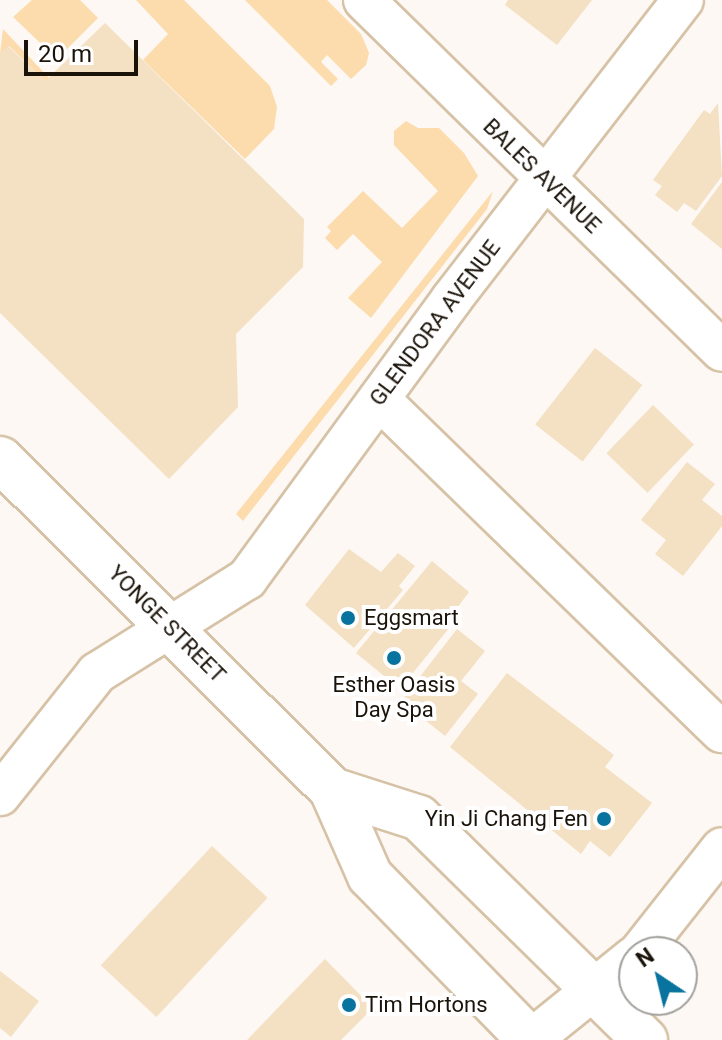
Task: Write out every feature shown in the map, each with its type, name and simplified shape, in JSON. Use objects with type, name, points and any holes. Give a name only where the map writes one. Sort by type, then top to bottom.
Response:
[{"type":"main road","name":"YONGE STREET","points":[[0,459],[332,790],[370,876],[531,1040]]},
{"type":"main road","name":"YONGE STREET","points":[[332,790],[419,818],[580,1002],[645,1040]]},
{"type":"street","name":"BALES AVENUE","points":[[364,0],[722,351]]},
{"type":"street","name":"GLENDORA AVENUE","points":[[0,795],[97,673],[247,579],[379,399],[683,0]]},
{"type":"street","points":[[379,399],[722,732]]},
{"type":"street","points":[[653,936],[722,848]]},
{"type":"street","points":[[531,1040],[618,970]]},
{"type":"shaded area","points":[[32,0],[80,0],[98,18],[57,59],[13,17]]},
{"type":"shaded area","points":[[136,0],[184,0],[270,86],[277,107],[274,129],[245,159],[143,60],[168,34]]},
{"type":"shaded area","points":[[245,0],[327,0],[361,34],[369,53],[366,65],[351,79],[327,55],[321,62],[338,79],[331,86]]},
{"type":"shaded area","points":[[3,29],[49,78],[45,81],[9,46],[0,54]]},
{"type":"shaded area","points":[[406,121],[418,128],[439,128],[464,153],[478,176],[371,318],[348,298],[382,262],[353,234],[337,250],[325,238],[331,231],[327,227],[363,191],[402,228],[438,191],[394,145],[394,131]]},
{"type":"shaded area","points":[[493,191],[487,209],[243,521],[236,514]]},
{"type":"building","points":[[508,0],[592,0],[557,45],[505,5]]},
{"type":"building","points":[[105,23],[304,219],[303,267],[236,334],[238,407],[169,479],[0,313],[0,54],[8,46],[45,81]]},
{"type":"building","points":[[718,103],[722,176],[696,211],[684,203],[677,212],[655,195],[662,186],[653,180],[704,110],[710,114]]},
{"type":"building","points":[[722,182],[722,249],[691,224]]},
{"type":"building","points":[[595,348],[642,385],[583,461],[535,424]]},
{"type":"building","points":[[653,405],[694,445],[647,493],[606,453]]},
{"type":"building","points":[[687,462],[715,484],[702,500],[722,516],[722,526],[683,576],[655,554],[666,540],[641,520]]},
{"type":"building","points":[[349,549],[381,572],[398,553],[415,566],[399,586],[403,590],[354,648],[305,605]]},
{"type":"building","points":[[432,561],[469,592],[445,624],[450,627],[400,689],[356,653]]},
{"type":"building","points":[[457,629],[485,651],[461,681],[478,694],[445,736],[401,701]]},
{"type":"building","points":[[507,673],[614,755],[605,767],[652,803],[610,857],[590,841],[581,854],[450,747]]},
{"type":"building","points":[[212,846],[268,898],[156,1017],[101,965]]},
{"type":"building","points":[[325,959],[373,1008],[341,1040],[247,1040]]},
{"type":"building","points":[[0,971],[39,1001],[11,1037],[0,1028]]},
{"type":"place","name":"Eggsmart","points":[[348,618]]},
{"type":"place","name":"Esther Oasis Day Spa","points":[[394,658]]},
{"type":"place","name":"Yin Ji Chang Fen","points":[[604,819]]},
{"type":"place","name":"Tim Hortons","points":[[349,1005]]}]
